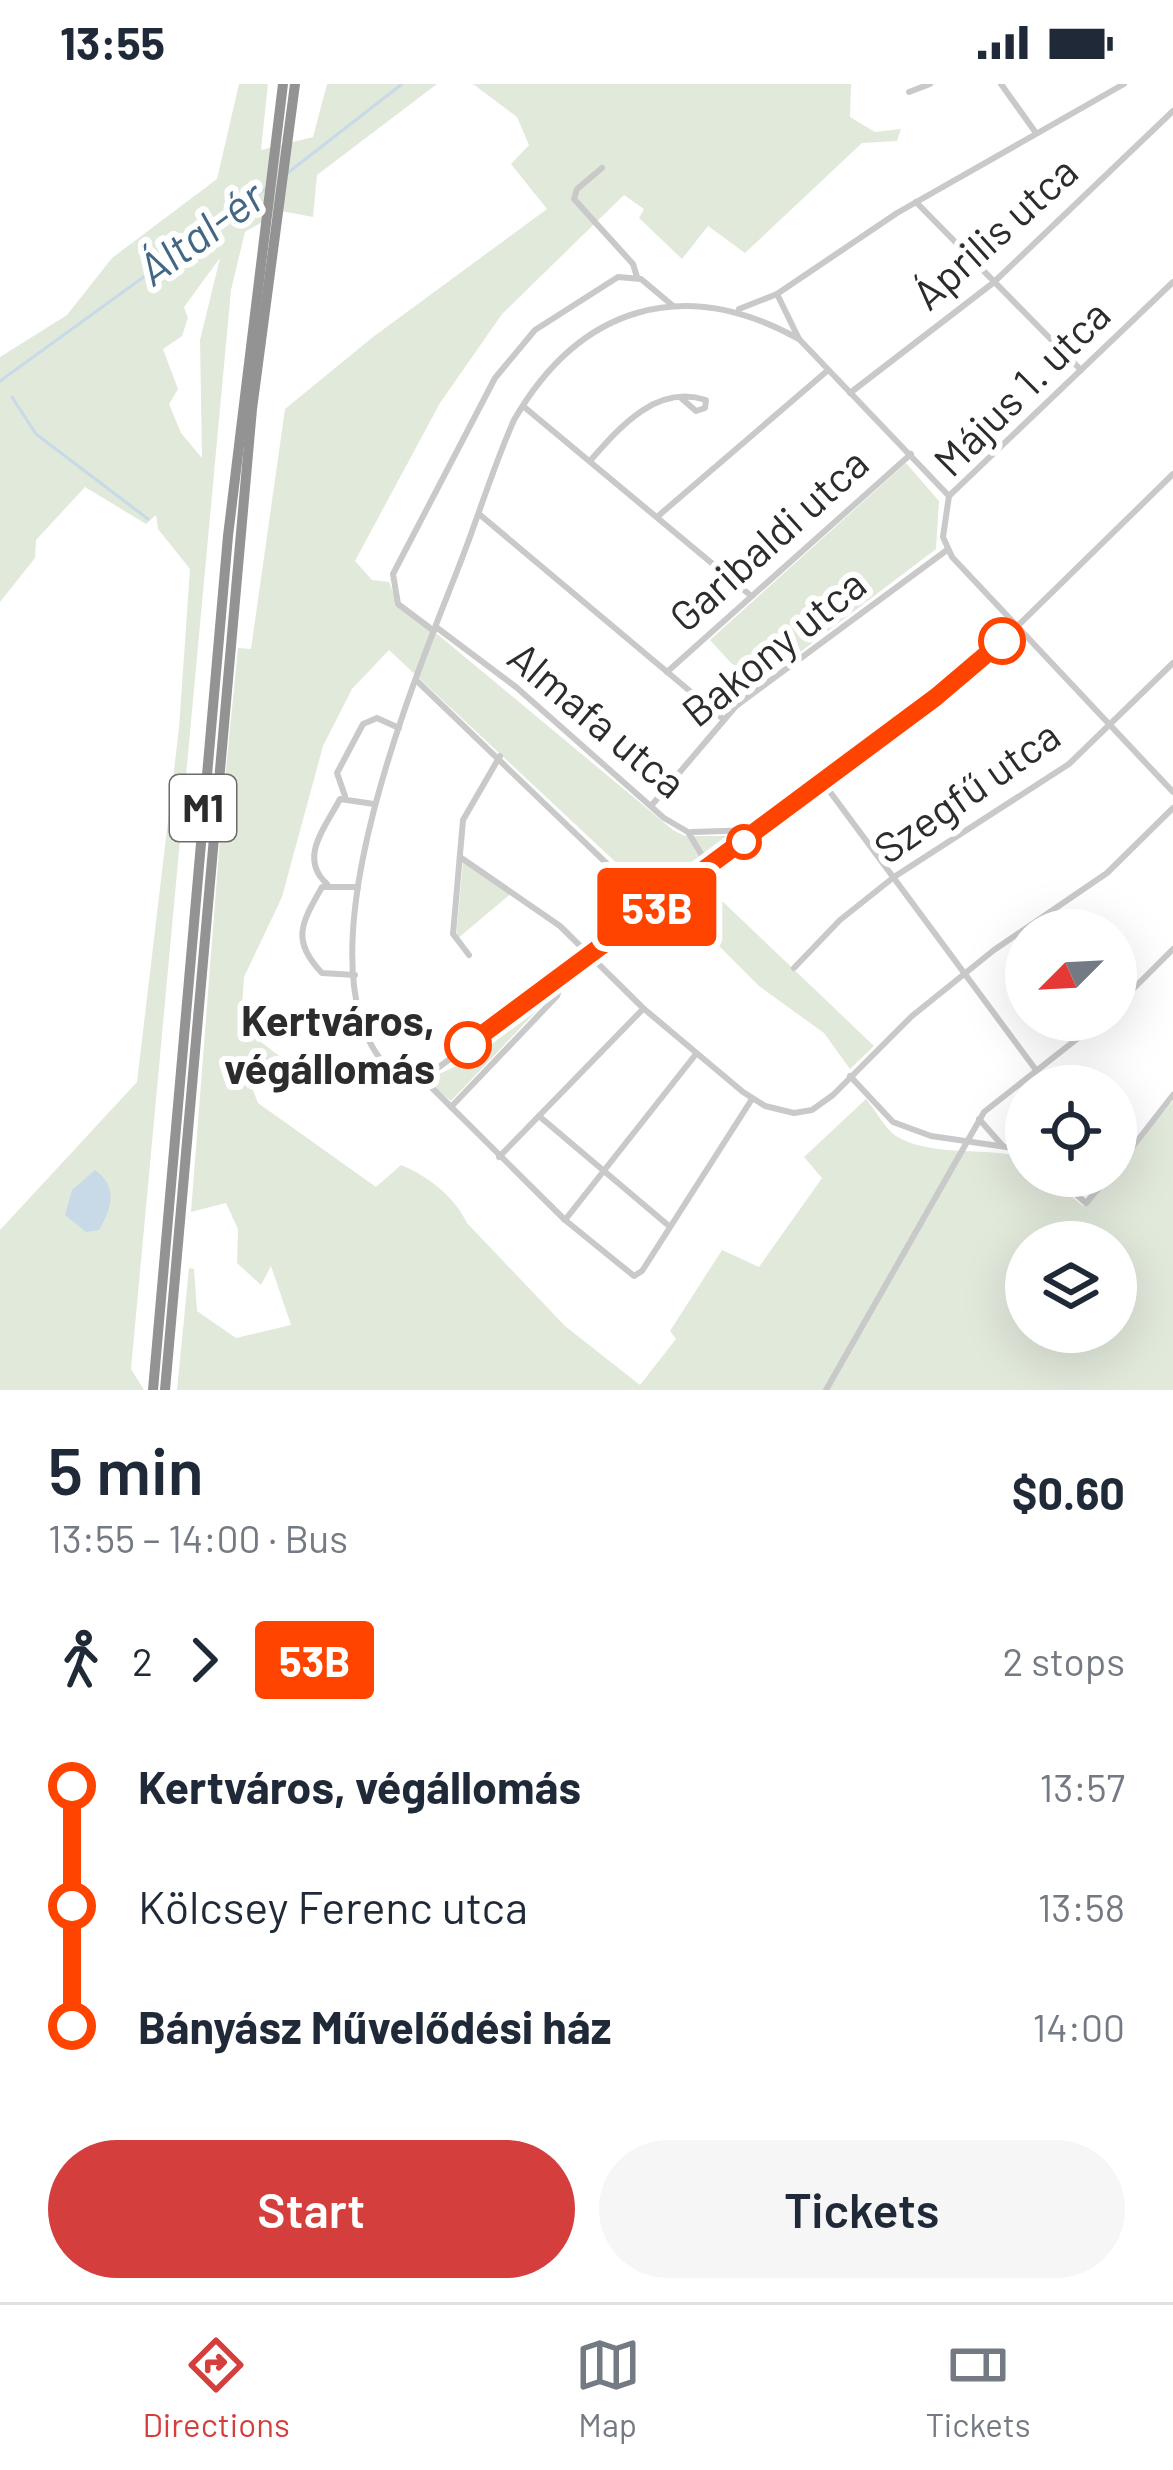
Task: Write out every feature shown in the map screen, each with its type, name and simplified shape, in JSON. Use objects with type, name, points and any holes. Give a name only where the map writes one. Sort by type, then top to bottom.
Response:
[{"type":"highway","name":"M1","points":[[165,1390],[275,132],[283,84]]},
{"type":"highway","name":"M1","points":[[153,1390],[226,558],[268,227],[296,84]]},
{"type":"street","points":[[909,92],[929,84]]},
{"type":"street","points":[[1001,84],[1036,133]]},
{"type":"street","points":[[735,310],[777,294],[916,202],[1124,84]]},
{"type":"street","name":"Április utca","points":[[850,393],[993,283],[1173,111]]},
{"type":"street","points":[[602,168],[577,189],[574,199],[624,254],[637,277],[672,304]]},
{"type":"street","points":[[916,202],[1081,370]]},
{"type":"street","name":"Almafa utca","points":[[637,277],[608,281],[553,316],[520,345],[495,378],[393,574],[398,604],[516,688],[651,806],[688,832],[709,866]]},
{"type":"street","name":"Május 1. utca","points":[[947,550],[943,537],[949,496],[1173,282]]},
{"type":"street","points":[[777,294],[799,339],[949,496]]},
{"type":"street","points":[[752,1099],[634,1276],[565,1220],[451,1107],[419,1081],[398,1078],[369,1042],[355,975],[358,887],[374,804],[435,629],[523,406],[555,363],[593,332],[638,311],[672,304],[735,310],[799,339]]},
{"type":"street","points":[[657,517],[827,371]]},
{"type":"street","points":[[590,460],[633,415],[681,398]]},
{"type":"street","points":[[523,406],[750,596]]},
{"type":"street","name":"Garibaldi utca","points":[[668,672],[911,454]]},
{"type":"street","points":[[419,1081],[936,697],[1173,474]]},
{"type":"street","points":[[479,514],[722,718]]},
{"type":"street","points":[[947,550],[1173,792]]},
{"type":"street","name":"Bakony utca","points":[[651,806],[722,718],[947,550]]},
{"type":"street","name":"Szegfű utca","points":[[794,968],[840,920],[894,877],[1069,764],[1173,663]]},
{"type":"street","points":[[418,681],[654,909]]},
{"type":"street","points":[[358,887],[327,884],[316,874],[312,855],[345,796],[337,773],[363,724],[377,718],[399,728]]},
{"type":"street","points":[[469,955],[453,934],[464,820],[500,756]]},
{"type":"street","points":[[822,781],[1032,1065]]},
{"type":"street","points":[[345,796],[374,804]]},
{"type":"street","points":[[460,857],[529,902],[643,1008],[752,1099],[782,1112],[812,1109],[965,972],[1107,873],[1173,808]]},
{"type":"street","points":[[688,832],[728,834],[763,828]]},
{"type":"street","points":[[327,884],[306,916],[300,946],[322,973],[355,975]]},
{"type":"street","points":[[1137,985],[1173,949]]},
{"type":"street","points":[[451,1107],[557,996],[564,975]]},
{"type":"street","points":[[500,1157],[643,1008]]},
{"type":"street","points":[[1042,1065],[1073,1041]]},
{"type":"street","points":[[565,1220],[696,1054]]},
{"type":"street","points":[[850,1076],[893,1122],[931,1136],[1004,1148]]},
{"type":"street","points":[[1137,1141],[1173,1095]]},
{"type":"street","points":[[826,1390],[979,1119],[1005,1097]]},
{"type":"street","points":[[539,1116],[670,1227]]},
{"type":"street","points":[[979,1119],[1004,1148]]},
{"type":"shaded area","points":[[239,84],[268,84],[261,150],[313,137],[327,84],[437,84],[317,175],[313,217],[281,211],[245,232],[231,290],[131,1369],[144,1390],[0,1390],[0,1230],[137,1082],[179,728],[190,569],[158,529],[156,515],[146,524],[85,487],[36,540],[35,558],[0,602],[0,357],[67,315],[112,258],[217,179]],"holes":[[[220,258],[200,340],[202,458],[181,433],[169,404],[178,389],[163,349],[182,336],[188,318],[184,307]]]},
{"type":"shaded area","points":[[473,84],[851,84],[850,117],[875,132],[901,129],[897,141],[862,143],[745,253],[708,226],[682,259],[639,218],[644,209],[624,195],[502,314],[440,403],[355,561],[372,580],[389,582],[400,609],[436,633],[673,830],[685,836],[742,836],[703,867],[719,898],[874,1046],[850,1069],[824,1033],[759,986],[704,931],[691,942],[654,898],[389,650],[352,689],[323,746],[282,897],[244,977],[240,1038],[253,1036],[286,1061],[278,1073],[249,1080],[258,1103],[376,1187],[401,1165],[430,1181],[565,1326],[640,1385],[676,1339],[670,1331],[722,1250],[759,1267],[822,1178],[804,1157],[866,1099],[888,1129],[910,1143],[1005,1155],[1005,1197],[1072,1197],[1083,1206],[1091,1197],[1137,1197],[1137,1143],[1173,1101],[1173,1390],[177,1390],[189,1268],[194,1269],[197,1311],[236,1338],[291,1325],[271,1266],[261,1285],[237,1263],[238,1229],[226,1203],[191,1212],[220,838],[230,840],[234,812],[222,809],[238,648],[251,649],[285,409],[373,337],[547,209],[511,164],[529,145],[517,117]]},
{"type":"shaded area","points":[[906,463],[939,501],[936,549],[762,681],[731,663],[710,640]]},
{"type":"shaded area","points":[[463,861],[513,892],[457,939],[456,938]]},
{"type":"shaded area","points":[[564,982],[451,1101],[435,1088],[437,1075],[469,1060],[489,1037]]},
{"type":"water","points":[[95,1170],[110,1190],[110,1205],[99,1230],[86,1232],[65,1215],[72,1190]]},
{"type":"waterway","name":"Által-ér","points":[[285,175],[402,84]]},
{"type":"waterway","name":"Által-ér","points":[[0,381],[268,187]]},
{"type":"waterway","points":[[12,397],[36,434],[148,519]]},
{"type":"bus line","name":"53B","points":[[468,1045],[763,828],[1002,641]]},
{"type":"place","name":"Kertváros, végállomás","points":[[468,1045]]}]
